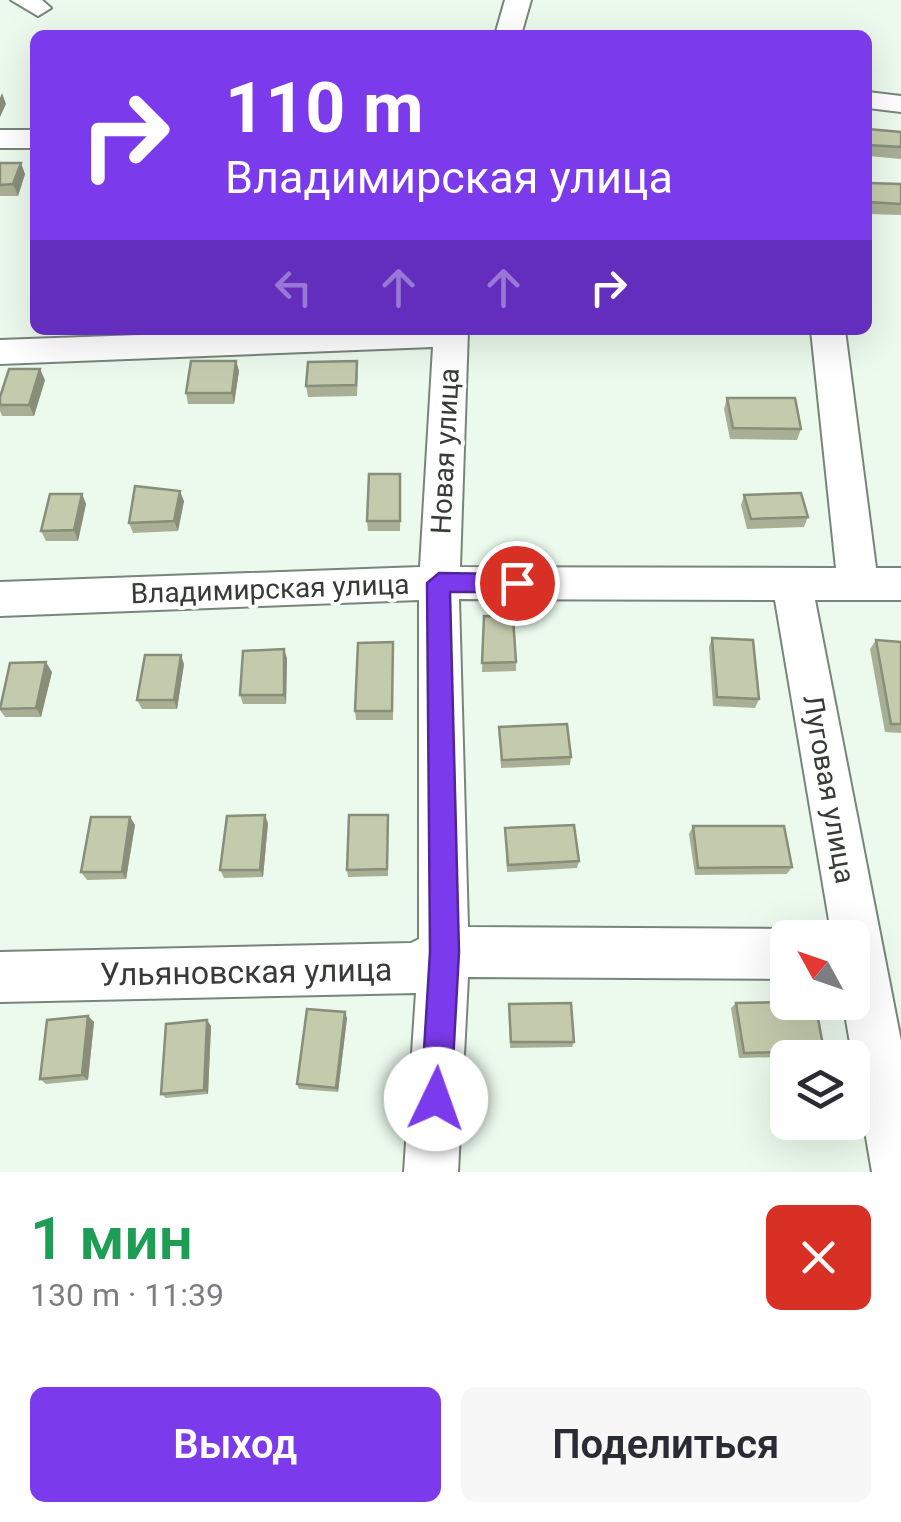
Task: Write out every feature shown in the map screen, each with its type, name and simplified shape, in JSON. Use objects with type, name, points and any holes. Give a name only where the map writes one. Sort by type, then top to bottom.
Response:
[{"type":"street","points":[[509,30],[518,0]]},
{"type":"street","points":[[872,100],[901,104]]},
{"type":"street","points":[[0,139],[30,139]]},
{"type":"street","points":[[0,352],[404,335]]},
{"type":"street","name":"Новая улица","points":[[431,1172],[444,952],[439,583],[451,335]]},
{"type":"street","points":[[829,335],[858,584]]},
{"type":"street","name":"Владимирская улица","points":[[0,600],[439,583],[901,584]]},
{"type":"street","name":"Луговая улица","points":[[792,584],[850,920]]},
{"type":"street","name":"Ульяновская улица","points":[[0,977],[416,968],[444,952],[770,954]]},
{"type":"street","name":"Луговая улица","points":[[869,1020],[899,1172]]},
{"type":"building","points":[[872,129],[901,132],[901,147],[872,145]]},
{"type":"building","points":[[0,163],[21,163],[13,184],[0,185]]},
{"type":"building","points":[[872,183],[901,184],[901,204],[872,202]]},
{"type":"building","points":[[191,361],[236,361],[232,393],[186,393]]},
{"type":"building","points":[[357,361],[356,385],[306,386],[308,362]]},
{"type":"building","points":[[9,369],[40,369],[29,405],[0,405]]},
{"type":"building","points":[[727,398],[795,398],[801,429],[733,428]]},
{"type":"building","points":[[369,474],[400,474],[400,521],[367,521]]},
{"type":"building","points":[[135,486],[180,491],[174,521],[129,523]]},
{"type":"building","points":[[801,493],[808,517],[751,519],[744,495]]},
{"type":"building","points":[[50,494],[82,494],[74,530],[41,531]]},
{"type":"building","points":[[484,616],[513,617],[516,662],[482,663]]},
{"type":"building","points":[[712,638],[753,640],[759,699],[717,697]]},
{"type":"building","points":[[876,640],[901,642],[901,724],[891,724]]},
{"type":"building","points":[[393,642],[392,711],[355,711],[358,643]]},
{"type":"building","points":[[284,649],[284,695],[240,695],[243,651]]},
{"type":"building","points":[[145,655],[181,655],[174,700],[137,700]]},
{"type":"building","points":[[46,662],[36,708],[0,709],[10,663]]},
{"type":"building","points":[[567,724],[571,757],[502,760],[499,727]]},
{"type":"building","points":[[265,815],[260,870],[220,870],[227,816]]},
{"type":"building","points":[[349,815],[388,815],[387,869],[347,870]]},
{"type":"building","points":[[91,817],[130,817],[122,872],[81,872]]},
{"type":"building","points":[[574,825],[579,861],[508,865],[505,828]]},
{"type":"building","points":[[693,826],[784,826],[792,867],[698,868]]},
{"type":"building","points":[[571,1003],[574,1042],[511,1042],[509,1004]]},
{"type":"building","points":[[736,1003],[770,1003],[770,1020],[818,1020],[822,1040],[770,1040],[770,1052],[744,1053]]},
{"type":"building","points":[[307,1009],[345,1012],[336,1088],[297,1084]]},
{"type":"building","points":[[88,1016],[82,1075],[40,1079],[47,1020]]},
{"type":"building","points":[[207,1020],[204,1090],[161,1094],[166,1024]]},
{"type":"route","points":[[436,1099],[444,952],[439,583],[517,583]]}]
